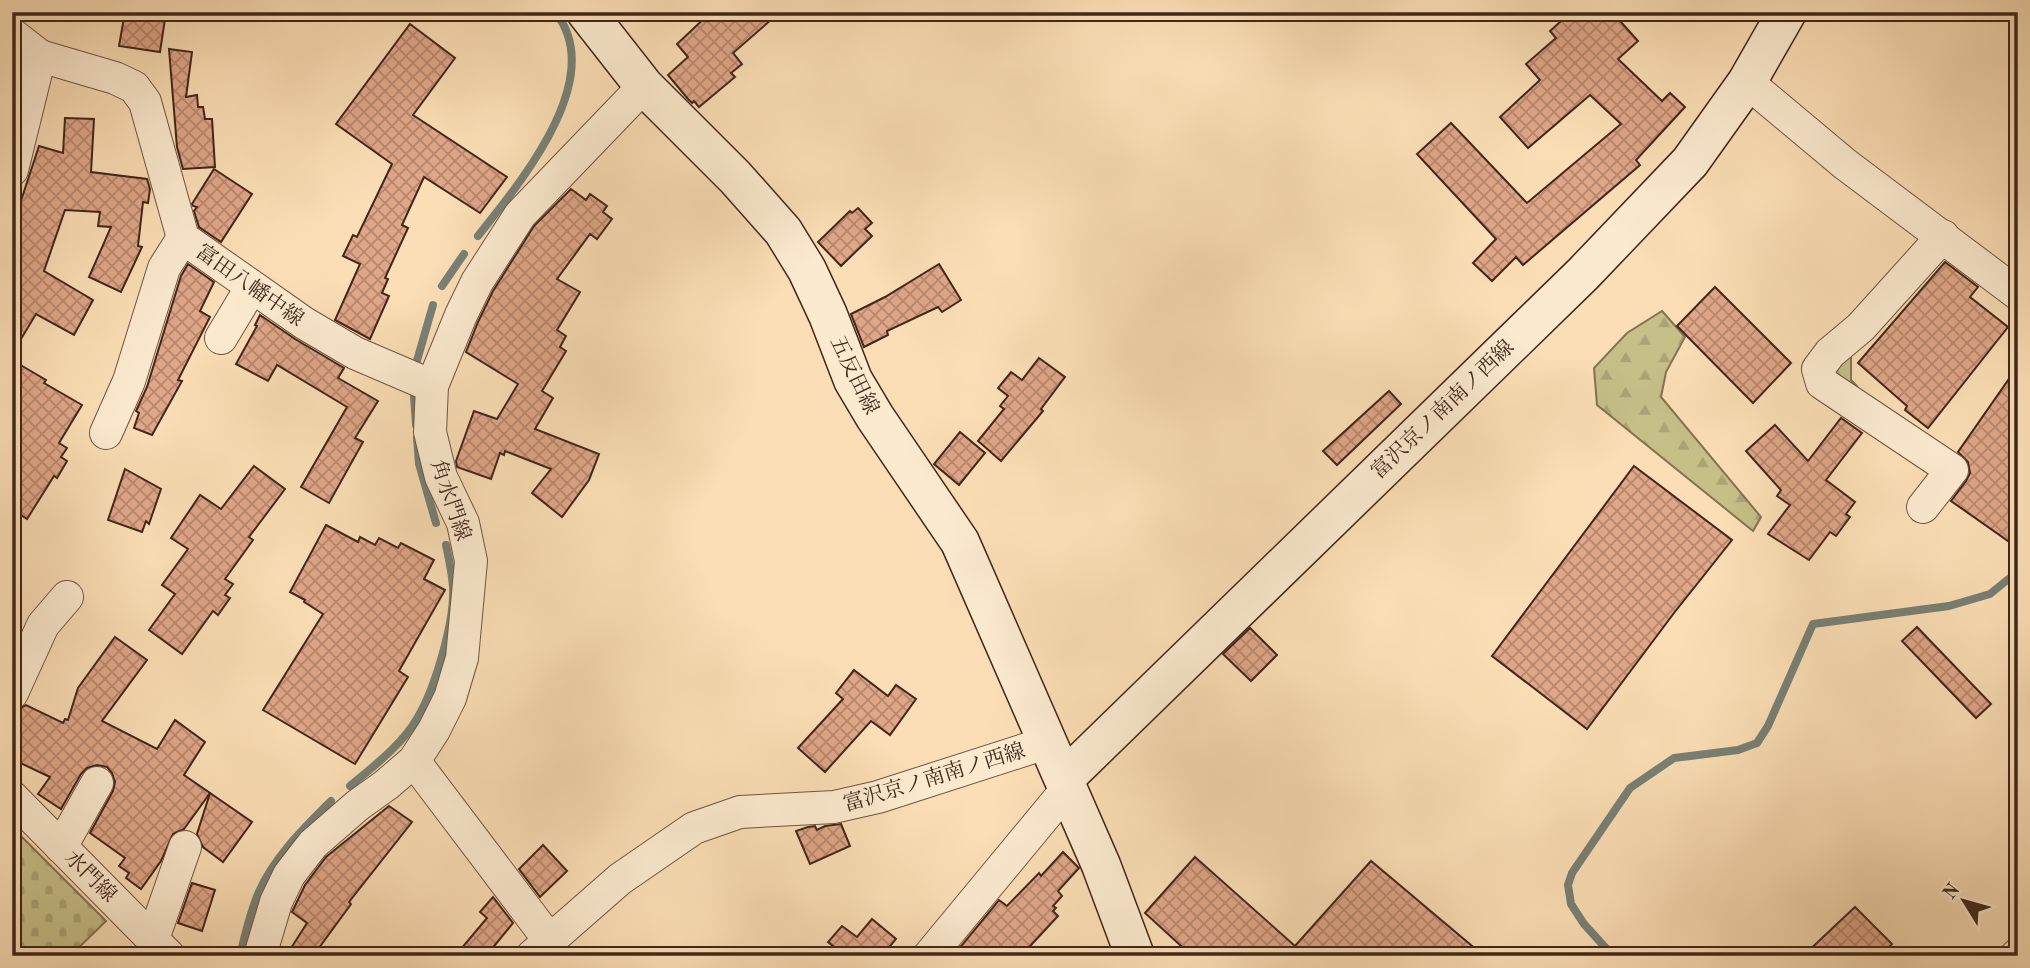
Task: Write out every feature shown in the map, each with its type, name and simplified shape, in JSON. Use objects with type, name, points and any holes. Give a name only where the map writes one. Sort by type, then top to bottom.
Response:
[{"type":"street","name":"五反田線","points":[[586,12],[643,86],[734,177],[783,231],[812,282],[853,380],[960,542],[1101,865],[1135,956]]},
{"type":"street","name":"富沢京ノ南南ノ西線","points":[[1066,784],[1583,274],[1690,162],[1747,82],[1787,12]]},
{"type":"street","name":"富田八幡中線","points":[[12,34],[40,56],[115,78],[134,88],[145,102],[183,238],[251,288],[355,353],[432,386]]},
{"type":"street","points":[[12,170],[40,56]]},
{"type":"street","points":[[1747,82],[1845,164],[2018,294]]},
{"type":"street","name":"角水門線","points":[[260,956],[276,902],[289,874],[313,844],[414,761],[435,730],[450,698],[462,658],[471,561],[463,523],[441,477],[429,432],[432,386],[477,282],[520,215],[643,86]]},
{"type":"street","points":[[1923,507],[1952,470],[1822,383],[1818,369],[1830,353],[1861,327],[1943,236]]},
{"type":"street","points":[[106,433],[129,381],[164,268],[183,238]]},
{"type":"street","points":[[222,338],[251,288]]},
{"type":"street","points":[[12,693],[43,625],[67,597]]},
{"type":"street","name":"富沢京ノ南南ノ西線","points":[[541,948],[620,879],[694,828],[740,812],[834,807],[878,797],[1046,743]]},
{"type":"street","points":[[414,761],[541,948]]},
{"type":"street","points":[[61,847],[97,783]]},
{"type":"street","points":[[929,956],[1066,784]]},
{"type":"street","name":"水門線","points":[[12,797],[161,948]]},
{"type":"street","points":[[161,948],[185,847]]},
{"type":"green space","points":[[1662,311],[1685,337],[1666,372],[1661,397],[1761,517],[1753,531],[1597,405],[1594,368],[1627,333]]},
{"type":"green space","points":[[1851,355],[1851,380],[1857,386],[1850,395],[1825,379]]},
{"type":"green space","points":[[13,828],[106,921],[70,956],[12,956]]},
{"type":"building","points":[[125,12],[166,12],[160,52],[119,46]]},
{"type":"building","points":[[711,12],[780,12],[733,53],[742,64],[731,73],[735,77],[699,107],[688,99],[668,75],[688,57],[677,44]]},
{"type":"building","points":[[1571,12],[1612,12],[1638,41],[1618,59],[1662,101],[1670,93],[1685,107],[1636,160],[1640,165],[1523,265],[1516,257],[1492,281],[1473,263],[1496,239],[1417,154],[1451,123],[1527,203],[1621,124],[1590,95],[1528,148],[1500,117],[1540,80],[1526,64],[1556,38],[1550,31]]},
{"type":"building","points":[[410,24],[455,58],[413,115],[507,177],[480,213],[424,177],[402,225],[408,228],[385,278],[388,279],[382,293],[389,296],[370,339],[335,320],[360,264],[343,256],[353,235],[357,237],[392,164],[336,124]]},
{"type":"building","points":[[169,49],[192,52],[186,97],[197,95],[198,107],[203,107],[205,119],[212,119],[215,167],[183,169],[177,147]]},
{"type":"building","points":[[65,118],[94,119],[91,172],[147,179],[150,189],[148,203],[143,202],[138,246],[142,247],[121,292],[89,277],[111,227],[98,226],[100,212],[65,210],[44,271],[93,300],[74,335],[36,314],[12,354],[12,228],[39,146],[63,153]]},
{"type":"building","points":[[214,169],[252,194],[221,242],[199,227],[194,211],[197,207],[192,204]]},
{"type":"building","points":[[571,189],[586,200],[590,194],[607,206],[603,212],[612,219],[597,239],[590,234],[557,279],[580,292],[557,330],[566,336],[560,347],[566,351],[542,391],[553,398],[535,429],[599,454],[589,480],[562,517],[532,493],[551,469],[505,451],[504,455],[500,453],[491,479],[457,467],[456,461],[474,411],[497,419],[518,384],[466,352],[478,322],[493,291],[534,226]]},
{"type":"building","points":[[858,208],[872,223],[865,229],[872,236],[841,266],[818,242],[850,211],[852,213]]},
{"type":"building","points":[[1945,262],[1978,287],[1970,297],[2008,327],[1928,428],[1905,410],[1907,406],[1858,363]]},
{"type":"building","points":[[188,264],[214,282],[200,311],[210,317],[178,380],[182,381],[152,435],[134,428],[139,413],[136,411],[147,387],[181,276]]},
{"type":"building","points":[[939,264],[961,300],[942,312],[938,307],[887,331],[888,335],[864,347],[851,314]]},
{"type":"building","points":[[1715,287],[1791,363],[1753,403],[1677,326]]},
{"type":"building","points":[[260,315],[344,368],[338,378],[378,401],[355,438],[363,442],[329,503],[301,487],[347,407],[277,365],[268,381],[236,364],[257,326],[255,325]]},
{"type":"building","points":[[1039,358],[1065,377],[1041,409],[1043,411],[1001,461],[978,441],[1004,409],[1000,406],[1008,396],[998,388],[1011,372],[1022,380]]},
{"type":"building","points":[[12,360],[82,405],[59,443],[67,448],[61,457],[67,461],[57,478],[54,476],[27,519],[12,509]]},
{"type":"building","points":[[2018,366],[2018,548],[1951,501],[1970,473],[1968,462],[1958,452]]},
{"type":"building","points":[[1389,391],[1401,404],[1337,465],[1323,451]]},
{"type":"building","points":[[1841,418],[1862,433],[1826,480],[1855,502],[1846,514],[1850,517],[1836,536],[1830,532],[1809,560],[1768,534],[1790,505],[1777,496],[1781,490],[1746,451],[1775,425],[1808,461]]},
{"type":"building","points":[[960,432],[985,453],[959,485],[934,464]]},
{"type":"building","points":[[254,466],[285,489],[249,537],[253,540],[225,579],[233,584],[225,595],[230,598],[218,615],[213,611],[182,654],[149,630],[175,594],[162,585],[188,549],[171,538],[200,495],[221,509]]},
{"type":"building","points":[[1634,466],[1732,540],[1587,729],[1492,656]]},
{"type":"building","points":[[125,469],[161,489],[149,524],[146,521],[142,532],[108,520]]},
{"type":"building","points":[[326,525],[358,542],[360,537],[375,545],[379,538],[398,548],[401,543],[434,560],[424,579],[445,590],[399,671],[408,677],[355,764],[263,710],[323,614],[290,592]]},
{"type":"building","points":[[1917,627],[1991,704],[1976,718],[1902,641]]},
{"type":"building","points":[[1250,628],[1277,655],[1251,681],[1223,654]]},
{"type":"building","points":[[115,637],[147,660],[102,721],[157,749],[175,720],[205,742],[184,775],[210,793],[184,829],[173,834],[161,861],[141,889],[126,878],[129,873],[119,866],[125,858],[90,833],[113,791],[115,782],[107,767],[97,765],[87,768],[61,809],[38,794],[50,777],[12,759],[14,711],[26,705],[63,723],[65,719],[68,720],[78,688]]},
{"type":"building","points":[[854,670],[888,696],[896,685],[916,699],[890,735],[871,721],[825,772],[798,748],[843,699],[836,693]]},
{"type":"building","points":[[210,793],[252,822],[223,862],[203,847],[197,834]]},
{"type":"building","points":[[389,806],[412,822],[349,902],[351,904],[313,956],[286,956],[307,923],[292,912],[305,885],[326,857]]},
{"type":"building","points":[[841,824],[850,846],[810,864],[796,831],[815,826],[817,830]]},
{"type":"building","points":[[543,845],[567,871],[540,897],[519,869]]},
{"type":"building","points":[[1063,852],[1079,868],[1058,891],[1062,896],[1053,906],[1056,908],[1053,911],[1058,916],[1021,956],[953,956],[999,900],[1007,906]]},
{"type":"building","points":[[1195,857],[1295,946],[1371,861],[1484,956],[1192,956],[1145,913]]},
{"type":"building","points":[[192,883],[215,890],[202,931],[178,923]]},
{"type":"building","points":[[493,897],[513,923],[486,956],[455,956],[487,918],[480,912]]},
{"type":"building","points":[[1855,907],[1892,944],[1880,956],[1803,956]]},
{"type":"building","points":[[872,919],[896,939],[882,956],[841,956],[843,954],[828,942],[842,926],[857,937]]},
{"type":"waterway","points":[[478,236],[535,160],[565,98],[572,68],[569,38],[555,12]]},
{"type":"waterway","points":[[442,286],[464,254]]},
{"type":"waterway","points":[[416,364],[433,305]]},
{"type":"waterway","points":[[414,397],[416,425]]},
{"type":"waterway","points":[[417,438],[419,464],[436,523]]},
{"type":"waterway","points":[[350,786],[387,754],[412,727],[431,689],[443,654],[453,601],[452,576],[446,545]]},
{"type":"waterway","points":[[1613,956],[1584,924],[1571,904],[1568,885],[1572,873],[1630,788],[1674,758],[1738,750],[1757,743],[1768,726],[1813,624],[1949,606],[1990,594],[2011,577],[2018,567]]},
{"type":"waterway","points":[[240,956],[253,907],[265,879],[290,844],[331,801]]}]
